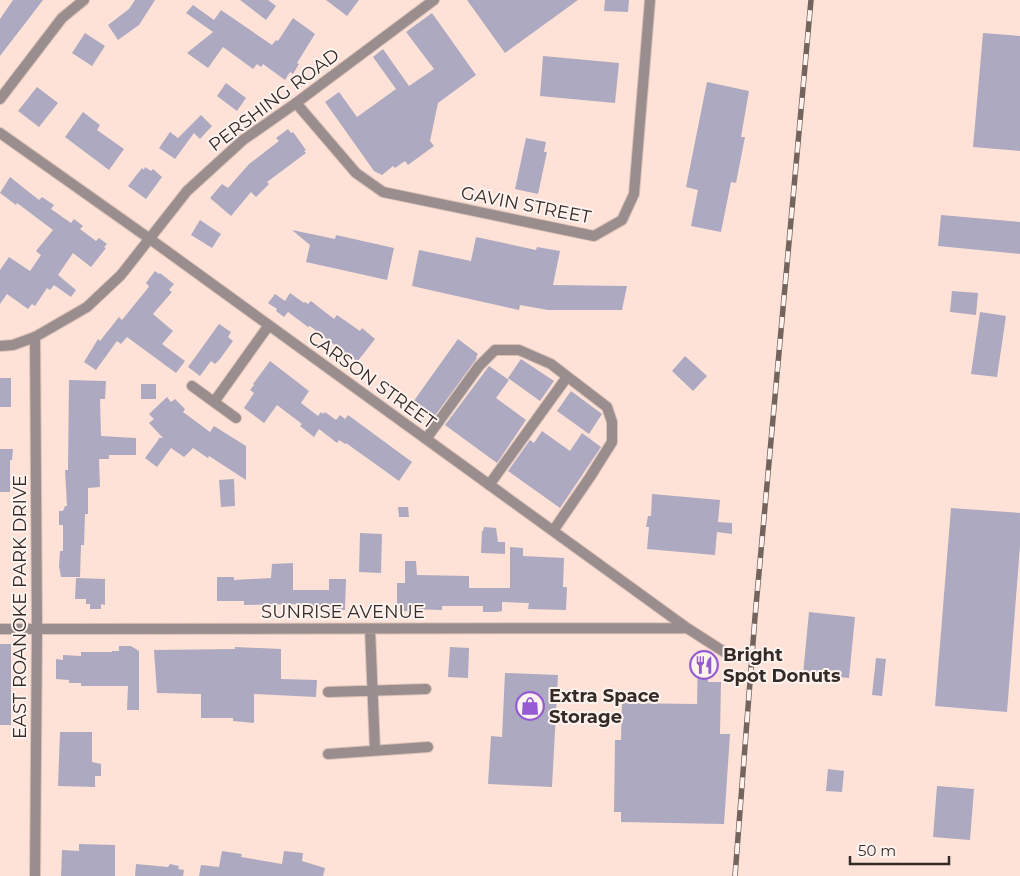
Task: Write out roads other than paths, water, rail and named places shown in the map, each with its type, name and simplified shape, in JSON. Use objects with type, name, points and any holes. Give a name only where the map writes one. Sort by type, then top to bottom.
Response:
[{"type":"street","points":[[0,99],[62,18],[84,0]]},
{"type":"street","name":"PERSHING ROAD","points":[[0,346],[13,345],[35,337],[87,307],[121,275],[194,185],[243,140],[434,0]]},
{"type":"street","name":"GAVIN STREET","points":[[296,103],[356,173],[383,192],[594,236],[622,220],[634,194],[650,0]]},
{"type":"street","name":"CARSON STREET","points":[[0,133],[150,239],[686,628],[726,653]]},
{"type":"street","points":[[214,402],[269,325]]},
{"type":"street","name":"EAST ROANOKE PARK DRIVE","points":[[35,337],[37,629],[35,876]]},
{"type":"street","points":[[426,439],[479,366],[496,350],[519,350],[550,364],[567,376],[607,406],[612,422],[612,442],[553,531]]},
{"type":"street","points":[[489,485],[567,376]]},
{"type":"street","points":[[192,386],[236,418]]},
{"type":"street","points":[[370,628],[375,750]]},
{"type":"street","name":"SUNRISE AVENUE","points":[[0,629],[686,628]]},
{"type":"street","points":[[328,692],[426,689]]},
{"type":"street","points":[[328,754],[428,747]]},
{"type":"railway","points":[[735,876],[755,617],[811,0]]},
{"type":"place","name":"Bright Spot Donuts","points":[[704,665]]},
{"type":"place","name":"Extra Space Storage","points":[[530,706]]}]
